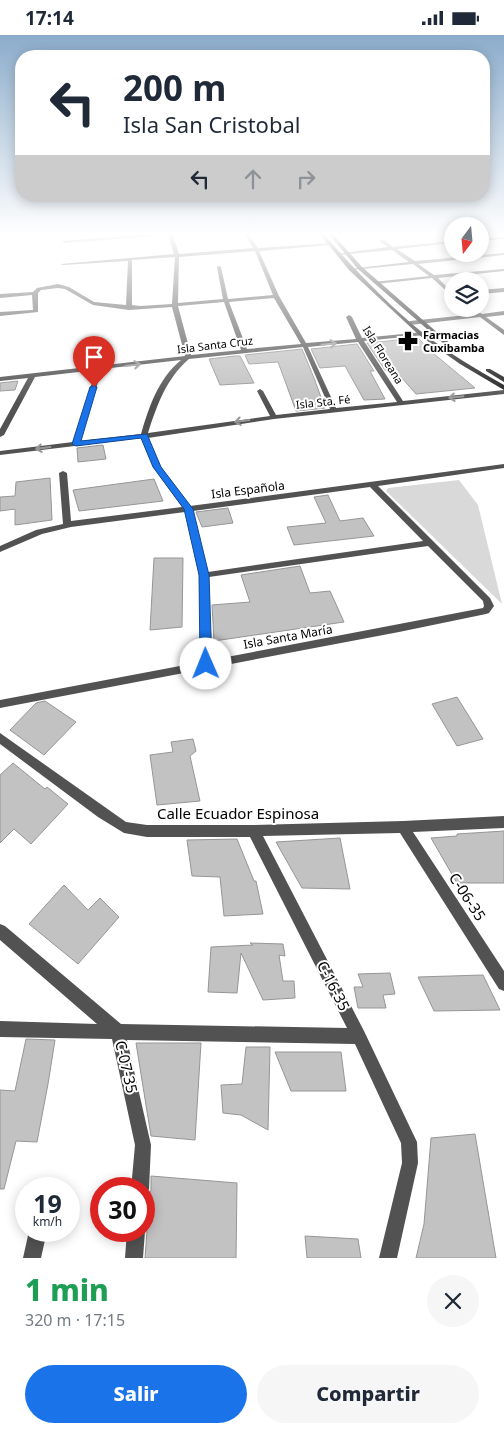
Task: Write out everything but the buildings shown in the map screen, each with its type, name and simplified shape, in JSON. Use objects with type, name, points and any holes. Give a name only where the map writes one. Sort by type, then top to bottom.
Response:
[{"type":"main road","points":[[373,289],[421,334],[462,363],[504,388]]},
{"type":"main road","points":[[384,289],[433,333],[467,358],[504,380]]},
{"type":"street","points":[[0,296],[35,293],[39,289]]},
{"type":"street","points":[[69,289],[93,303],[129,308],[175,306],[276,296]]},
{"type":"street","points":[[129,289],[129,308]]},
{"type":"street","points":[[176,289],[175,306],[188,357],[169,376],[157,396],[144,436],[157,467],[188,509],[204,575],[206,664]]},
{"type":"street","points":[[224,289],[226,301],[245,351]]},
{"type":"street","points":[[273,289],[305,346],[334,411]]},
{"type":"street","points":[[489,291],[504,290]]},
{"type":"street","points":[[0,314],[36,311],[35,293]]},
{"type":"street","points":[[489,314],[504,313]]},
{"type":"street","name":"Isla Floreana","points":[[349,317],[360,340],[401,403]]},
{"type":"street","points":[[410,323],[463,317]]},
{"type":"street","points":[[483,317],[504,333]]},
{"type":"street","name":"Isla Santa Cruz","points":[[0,379],[99,369],[188,357],[433,333]]},
{"type":"street","points":[[76,444],[99,369]]},
{"type":"street","points":[[0,435],[33,375]]},
{"type":"street","points":[[260,391],[274,417]]},
{"type":"street","name":"Isla Sta. Fé","points":[[0,453],[144,436],[274,417],[504,392]]},
{"type":"street","name":"Isla Española","points":[[0,549],[32,535],[67,525],[504,466]]},
{"type":"street","points":[[63,473],[67,525]]},
{"type":"street","points":[[372,484],[428,543]]},
{"type":"street","points":[[204,575],[428,543]]},
{"type":"street","name":"Isla Santa María","points":[[0,704],[486,611],[489,606],[487,599],[428,543]]},
{"type":"street","name":"Calle Ecuador Espinosa","points":[[0,738],[124,827],[147,831],[254,831],[402,827],[504,821]]},
{"type":"street","name":"C-06-35","points":[[402,827],[504,984]]},
{"type":"street","name":"C-16-35","points":[[254,831],[359,1036],[409,1142],[410,1163],[388,1258]]},
{"type":"street","points":[[0,931],[118,1032],[359,1036]]},
{"type":"street","name":"C-07-35","points":[[0,1029],[118,1032],[143,1145],[141,1177]]},
{"type":"street","points":[[32,1258],[36,1242]]},
{"type":"street","points":[[134,1258],[135,1242]]},
{"type":"shaded area","points":[[459,480],[478,505],[502,604],[386,491],[388,488]]},
{"type":"place","name":"Farmacias Cuxibamba","points":[[408,341]]},
{"type":"route","points":[[94,387],[76,444],[144,436],[157,467],[188,509],[204,575],[206,664]]}]
